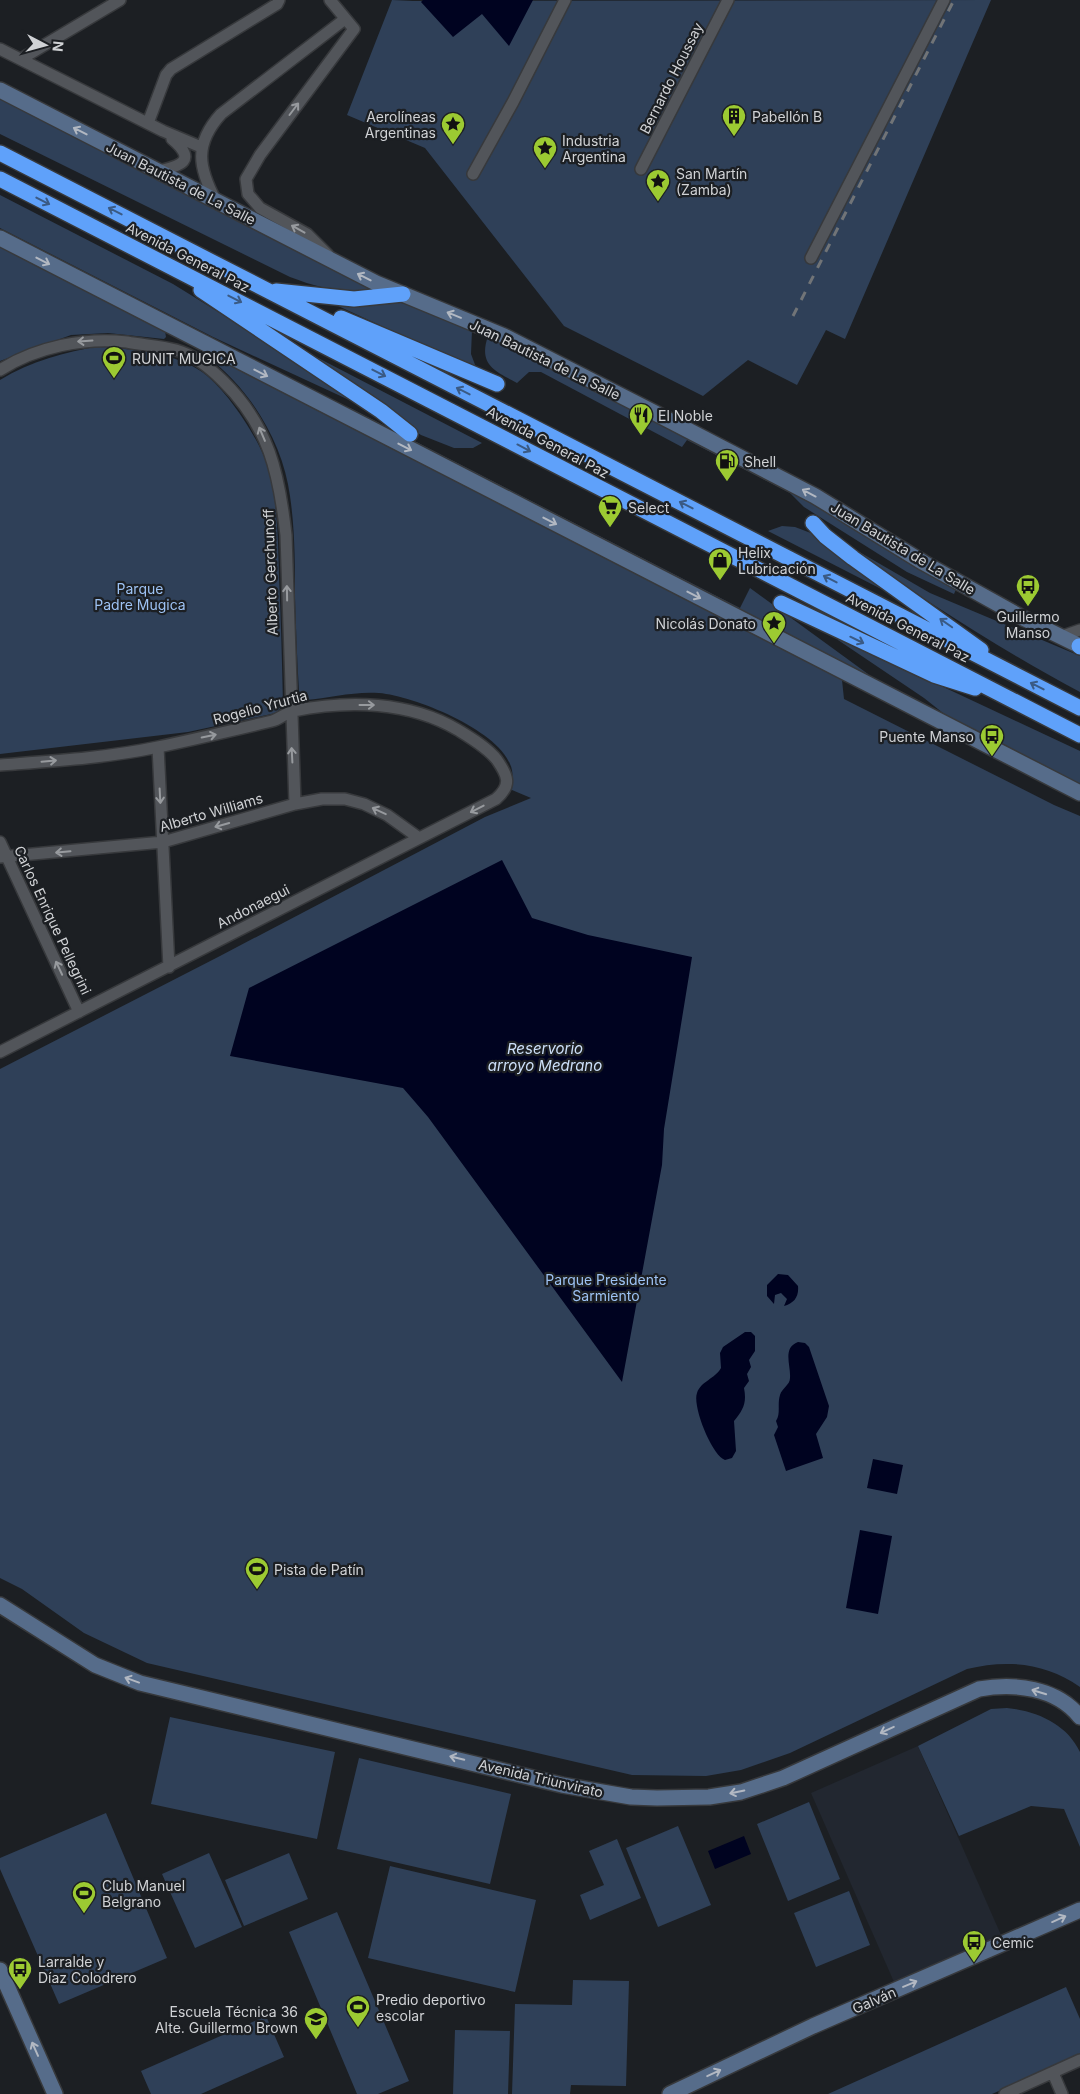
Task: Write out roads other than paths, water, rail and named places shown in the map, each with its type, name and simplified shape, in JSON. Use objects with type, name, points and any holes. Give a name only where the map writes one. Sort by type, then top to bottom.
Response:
[{"type":"highway","name":"Avenida General Paz","points":[[0,153],[1080,708]]},
{"type":"highway","name":"Avenida General Paz","points":[[0,179],[1080,735]]},
{"type":"highway","points":[[159,260],[231,312],[381,411],[410,434]]},
{"type":"highway","points":[[267,290],[354,298],[402,294]]},
{"type":"highway","points":[[267,290],[389,337],[497,384]]},
{"type":"highway","points":[[813,523],[825,536],[853,558],[950,625],[1012,673]]},
{"type":"highway","points":[[781,603],[934,675],[1010,699]]},
{"type":"street","points":[[21,59],[120,0]]},
{"type":"street","points":[[148,123],[166,75],[171,69],[276,4],[278,0]]},
{"type":"street","points":[[330,0],[354,29],[260,155],[246,179],[248,194],[260,208],[307,234],[334,262]]},
{"type":"street","points":[[473,174],[513,102],[565,0]]},
{"type":"street","name":"Bernardo Houssay","points":[[641,169],[728,0]]},
{"type":"street","points":[[811,258],[944,0]]},
{"type":"street","points":[[216,201],[205,179],[201,147],[204,137],[221,114],[345,19]]},
{"type":"street","points":[[0,49],[148,123],[184,149],[186,153],[184,160],[179,166],[158,171]]},
{"type":"street","name":"Juan Bautista de La Salle","points":[[0,90],[334,262],[402,294],[504,336],[815,496],[924,562],[1060,637],[1080,646]]},
{"type":"street","points":[[163,132],[201,147]]},
{"type":"street","points":[[0,238],[1080,793]]},
{"type":"street","points":[[178,350],[186,334]]},
{"type":"street","name":"Alberto Gerchunoff","points":[[0,370],[44,351],[79,342],[110,340],[178,350],[208,366],[242,399],[261,428],[273,462],[282,500],[286,535],[290,712],[295,804]]},
{"type":"street","points":[[1060,637],[1080,630]]},
{"type":"street","name":"Rogelio Yrurtia","points":[[0,765],[106,757],[278,719],[290,712],[334,705],[373,704],[441,719],[482,746],[496,758],[506,776]]},
{"type":"street","points":[[158,747],[169,967]]},
{"type":"street","name":"Andonaegui","points":[[0,1052],[496,799],[505,791],[506,776]]},
{"type":"street","name":"Alberto Williams","points":[[3,857],[163,842],[295,804],[322,799],[355,802],[387,815],[419,838]]},
{"type":"street","name":"Carlos Enrique Pellegrini","points":[[0,842],[3,857],[79,1012]]},
{"type":"street","name":"Avenida Triunvirato","points":[[0,1605],[95,1665],[140,1683],[562,1785],[631,1797],[709,1798],[764,1785],[979,1689],[999,1685],[1040,1691],[1059,1699],[1080,1717]]},
{"type":"street","name":"Galván","points":[[670,2094],[812,2026],[1080,1910]]},
{"type":"street","points":[[0,1970],[55,2094]]},
{"type":"street","points":[[1005,2094],[1080,2060]]},
{"type":"street","points":[[1053,2073],[1062,2094]]},
{"type":"water","points":[[423,0],[533,0],[509,46],[482,14],[453,37],[421,2]]},
{"type":"water","name":"Reservorio arroyo Medrano","points":[[502,860],[532,918],[588,935],[692,957],[664,1129],[662,1165],[622,1382],[428,1117],[403,1088],[230,1056],[249,988]]},
{"type":"water","points":[[778,1274],[788,1275],[798,1286],[798,1293],[795,1299],[784,1306],[787,1299],[781,1293],[775,1295],[774,1304],[767,1296],[767,1285]]},
{"type":"water","points":[[745,1332],[751,1332],[755,1336],[755,1351],[749,1360],[751,1367],[747,1374],[749,1381],[744,1388],[744,1406],[734,1421],[736,1451],[732,1458],[725,1460],[714,1450],[704,1430],[696,1399],[699,1389],[721,1368],[720,1353],[723,1347]]},
{"type":"water","points":[[798,1342],[805,1343],[809,1347],[829,1406],[827,1417],[816,1434],[823,1458],[786,1471],[774,1435],[778,1427],[776,1421],[780,1395],[790,1380],[788,1357],[790,1348]]},
{"type":"water","points":[[873,1459],[903,1465],[897,1494],[867,1488]]},
{"type":"water","points":[[860,1530],[892,1536],[878,1614],[846,1608]]},
{"type":"water","points":[[744,1836],[751,1854],[715,1869],[708,1851]]},
{"type":"railway","points":[[793,316],[954,0]]},
{"type":"place","name":"Pabellón B","points":[[734,137]]},
{"type":"place","name":"Aerolíneas Argentinas","points":[[453,145]]},
{"type":"place","name":"Industria Argentina","points":[[545,169]]},
{"type":"place","name":"San Martín (Zamba)","points":[[658,202]]},
{"type":"place","name":"RUNIT MUGICA","points":[[114,379]]},
{"type":"place","name":"El Noble","points":[[641,436]]},
{"type":"place","name":"Shell","points":[[727,482]]},
{"type":"place","name":"Select","points":[[610,528]]},
{"type":"place","name":"Helix Lubricación","points":[[720,581]]},
{"type":"place","name":"Guillermo Manso","points":[[1028,607]]},
{"type":"place","name":"Nicolás Donato","points":[[774,644]]},
{"type":"place","name":"Puente Manso","points":[[992,757]]},
{"type":"place","name":"Pista de Patín","points":[[257,1590]]},
{"type":"place","name":"Club Manuel Belgrano","points":[[84,1914]]},
{"type":"place","name":"Cemic","points":[[974,1963]]},
{"type":"place","name":"Larralde y Díaz Colodrero","points":[[20,1990]]},
{"type":"place","name":"Predio deportivo escolar","points":[[358,2028]]},
{"type":"place","name":"Escuela Técnica 36 Alte. Guillermo Brown","points":[[316,2040]]},
{"type":"park label","name":"Parque Padre Mugica","points":[[140,596]]},
{"type":"park label","name":"Parque Presidente Sarmiento","points":[[606,1288]]}]
